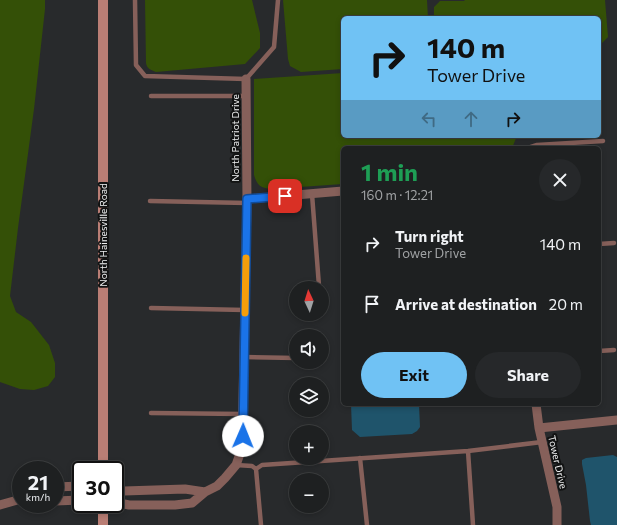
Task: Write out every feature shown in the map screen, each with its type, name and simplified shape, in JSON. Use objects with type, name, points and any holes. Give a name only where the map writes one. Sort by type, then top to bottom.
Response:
[{"type":"main road","name":"North Hainesville Road","points":[[103,0],[103,461]]},
{"type":"main road","points":[[103,513],[103,525]]},
{"type":"street","name":"North Patriot Drive","points":[[124,504],[175,505],[192,503],[204,492],[217,486],[225,478],[236,465],[242,448],[247,201],[246,79]]},
{"type":"street","points":[[247,201],[341,191]]},
{"type":"street","name":"Tower Drive","points":[[536,406],[539,428],[557,507],[557,525]]},
{"type":"street","points":[[539,428],[617,420]]},
{"type":"street","points":[[124,490],[185,489],[204,492]]},
{"type":"street","points":[[0,505],[12,502]]},
{"type":"lane","points":[[135,0],[136,65],[145,76],[246,79],[274,47],[278,0]]},
{"type":"lane","points":[[151,96],[246,96]]},
{"type":"lane","points":[[534,146],[603,141]]},
{"type":"lane","points":[[312,194],[319,281]]},
{"type":"lane","points":[[150,201],[247,201]]},
{"type":"lane","points":[[601,244],[614,243]]},
{"type":"lane","points":[[151,308],[245,310]]},
{"type":"lane","points":[[601,351],[614,350]]},
{"type":"lane","points":[[244,357],[289,358]]},
{"type":"lane","points":[[151,413],[243,414]]},
{"type":"lane","points":[[256,469],[262,465],[468,451],[542,442]]},
{"type":"lane","points":[[468,451],[474,525]]},
{"type":"lane","points":[[360,458],[367,525]]},
{"type":"lane","points":[[236,465],[252,466],[256,469]]},
{"type":"lane","points":[[256,469],[262,525]]},
{"type":"green space","points":[[0,0],[45,0],[34,109],[10,296],[16,312],[31,322],[49,345],[55,363],[55,377],[48,386],[34,390],[20,389],[0,382]]},
{"type":"green space","points":[[145,0],[252,0],[260,33],[260,48],[245,64],[156,72],[152,71],[148,68],[146,63]]},
{"type":"green space","points":[[283,0],[427,0],[428,16],[341,16],[341,69],[301,72],[290,66],[288,59]]},
{"type":"green space","points":[[464,0],[605,0],[608,37],[601,44],[601,16],[434,16],[434,7],[440,1],[465,1]]},
{"type":"green space","points":[[341,73],[341,138],[516,138],[513,146],[341,146],[341,184],[271,189],[264,188],[256,181],[254,175],[254,79]]},
{"type":"water","points":[[351,406],[419,406],[420,427],[412,434],[360,437],[352,430]]},
{"type":"water","points":[[613,455],[617,457],[617,525],[591,525],[582,460],[586,458]]},
{"type":"slow traffic","points":[[245,313],[246,258]]},
{"type":"route","points":[[243,436],[247,199],[285,196]]}]
